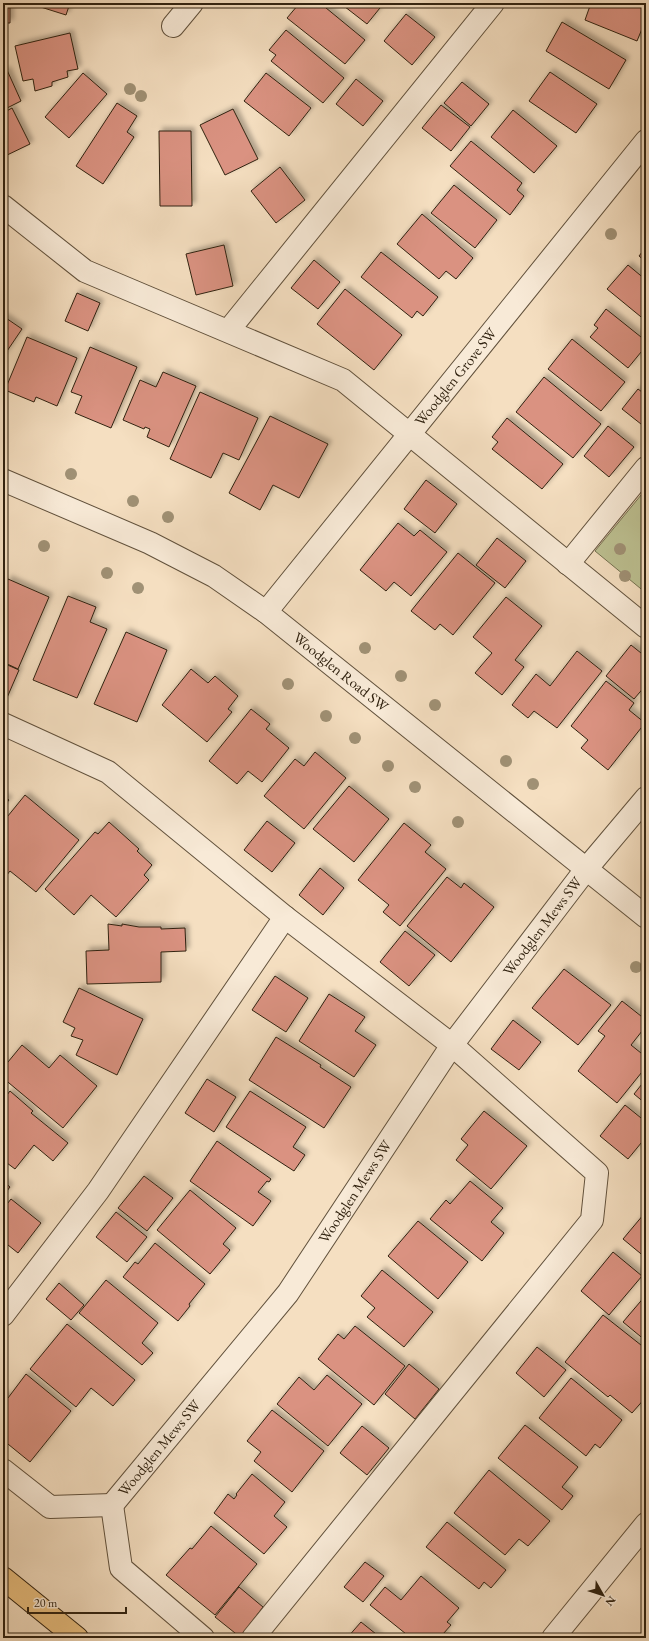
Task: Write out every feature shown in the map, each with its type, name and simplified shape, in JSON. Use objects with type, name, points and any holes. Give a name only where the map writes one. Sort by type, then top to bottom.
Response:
[{"type":"main road","points":[[3,1578],[77,1638]]},
{"type":"street","points":[[173,26],[192,3]]},
{"type":"street","points":[[228,331],[494,3]]},
{"type":"street","name":"Woodglen Grove SW","points":[[266,612],[408,434],[646,141]]},
{"type":"street","points":[[3,206],[85,271],[343,380],[646,627]]},
{"type":"street","points":[[568,564],[646,468]]},
{"type":"street","name":"Woodglen Road SW","points":[[3,480],[150,543],[214,576],[266,612],[646,917]]},
{"type":"street","points":[[3,724],[108,772],[285,917],[452,1045],[597,1173],[592,1220],[253,1638]]},
{"type":"street","name":"Woodglen Mews SW","points":[[112,1505],[288,1293],[452,1045],[586,868],[646,798]]},
{"type":"street","points":[[3,1315],[98,1191],[285,917]]},
{"type":"street","points":[[3,1470],[50,1507],[112,1505],[121,1568],[203,1638]]},
{"type":"street","points":[[553,1638],[646,1524]]},
{"type":"green space","points":[[646,489],[646,593],[595,551]]},
{"type":"building","points":[[3,3],[10,3],[10,23],[3,23]]},
{"type":"building","points":[[28,3],[70,3],[66,15]]},
{"type":"building","points":[[296,3],[320,3],[365,40],[345,64],[287,18],[298,5]]},
{"type":"building","points":[[340,3],[384,3],[367,24]]},
{"type":"building","points":[[591,3],[638,3],[646,6],[646,19],[637,41],[585,20]]},
{"type":"building","points":[[406,14],[435,37],[412,65],[384,41]]},
{"type":"building","points":[[562,22],[626,60],[609,89],[546,51]]},
{"type":"building","points":[[286,30],[344,78],[323,103],[271,61],[276,55],[269,50]]},
{"type":"building","points":[[70,33],[78,69],[67,71],[68,77],[52,82],[52,86],[35,91],[33,79],[23,81],[15,46]]},
{"type":"building","points":[[7,70],[21,101],[3,110],[3,72]]},
{"type":"building","points":[[550,72],[597,104],[576,133],[529,101]]},
{"type":"building","points":[[83,73],[107,94],[69,138],[45,117]]},
{"type":"building","points":[[266,73],[311,108],[289,136],[244,101]]},
{"type":"building","points":[[356,79],[383,101],[363,126],[336,104]]},
{"type":"building","points":[[462,82],[489,104],[471,126],[444,103]]},
{"type":"building","points":[[117,103],[137,116],[127,132],[134,137],[103,184],[76,166]]},
{"type":"building","points":[[441,105],[470,127],[451,151],[422,128]]},
{"type":"building","points":[[12,108],[30,144],[3,157],[3,113]]},
{"type":"building","points":[[233,109],[258,159],[225,175],[200,125]]},
{"type":"building","points":[[513,110],[557,146],[534,173],[491,137]]},
{"type":"building","points":[[159,131],[191,131],[192,206],[160,206]]},
{"type":"building","points":[[471,141],[522,183],[517,190],[524,196],[510,215],[450,166]]},
{"type":"building","points":[[280,167],[305,200],[276,223],[251,191]]},
{"type":"building","points":[[454,185],[497,220],[475,248],[431,213]]},
{"type":"building","points":[[422,214],[473,258],[456,279],[446,271],[439,279],[397,244]]},
{"type":"building","points":[[224,245],[233,286],[196,295],[186,254]]},
{"type":"building","points":[[646,247],[646,262],[639,256]]},
{"type":"building","points":[[381,252],[438,297],[423,316],[417,311],[412,318],[361,277]]},
{"type":"building","points":[[314,260],[340,282],[318,309],[291,288]]},
{"type":"building","points":[[628,265],[646,280],[646,321],[607,289]]},
{"type":"building","points":[[345,289],[402,335],[374,370],[317,324]]},
{"type":"building","points":[[77,293],[100,303],[88,331],[65,321]]},
{"type":"building","points":[[606,309],[646,341],[646,346],[628,368],[590,337],[598,328],[594,325]]},
{"type":"building","points":[[3,316],[22,329],[3,357]]},
{"type":"building","points":[[27,337],[77,358],[57,406],[36,397],[34,402],[5,390]]},
{"type":"building","points":[[572,339],[625,382],[601,411],[548,369]]},
{"type":"building","points":[[90,347],[137,367],[111,428],[75,413],[82,396],[71,392]]},
{"type":"building","points":[[163,372],[196,386],[169,447],[147,437],[150,429],[145,427],[144,429],[123,420],[140,380],[156,387]]},
{"type":"building","points":[[544,377],[601,424],[573,458],[516,412]]},
{"type":"building","points":[[638,389],[646,395],[646,428],[622,409]]},
{"type":"building","points":[[200,392],[258,418],[239,460],[223,453],[211,478],[170,459]]},
{"type":"building","points":[[270,416],[328,444],[299,498],[273,485],[260,510],[229,493]]},
{"type":"building","points":[[507,418],[563,464],[542,489],[492,449],[498,442],[492,437]]},
{"type":"building","points":[[608,426],[634,447],[609,477],[584,456]]},
{"type":"building","points":[[426,480],[457,504],[435,533],[404,509]]},
{"type":"building","points":[[398,523],[414,536],[420,530],[447,552],[411,596],[394,582],[386,591],[360,570]]},
{"type":"building","points":[[497,538],[526,561],[505,588],[476,565]]},
{"type":"building","points":[[458,553],[495,583],[453,635],[440,624],[435,630],[411,611]]},
{"type":"building","points":[[8,579],[49,597],[18,669],[3,662],[3,591]]},
{"type":"building","points":[[68,596],[96,607],[90,622],[107,629],[77,698],[33,680]]},
{"type":"building","points":[[506,597],[542,626],[515,660],[524,667],[502,695],[475,673],[492,653],[473,637]]},
{"type":"building","points":[[126,632],[167,650],[137,722],[94,704]]},
{"type":"building","points":[[631,645],[646,657],[646,685],[634,699],[606,676]]},
{"type":"building","points":[[577,651],[602,671],[557,728],[534,711],[528,718],[512,705],[536,674],[550,686]]},
{"type":"building","points":[[3,663],[19,670],[6,700],[3,699]]},
{"type":"building","points":[[191,669],[208,683],[215,676],[238,696],[228,709],[232,712],[207,742],[162,705]]},
{"type":"building","points":[[606,681],[634,703],[629,710],[645,723],[608,770],[581,748],[588,740],[571,726]]},
{"type":"building","points":[[251,709],[270,724],[266,729],[289,748],[262,782],[248,771],[237,784],[209,761]]},
{"type":"building","points":[[315,752],[346,778],[304,829],[264,796],[295,759],[304,766]]},
{"type":"building","points":[[349,786],[389,819],[354,862],[313,829]]},
{"type":"building","points":[[25,795],[79,840],[36,892],[10,871],[6,876],[3,874],[3,822]]},
{"type":"building","points":[[3,796],[9,800],[3,807]]},
{"type":"building","points":[[267,821],[295,843],[272,872],[244,850]]},
{"type":"building","points":[[109,822],[139,849],[137,851],[152,865],[144,875],[149,880],[116,917],[91,895],[74,915],[45,889],[95,832],[98,834]]},
{"type":"building","points":[[404,823],[431,845],[425,852],[446,869],[400,926],[383,912],[389,905],[358,880]]},
{"type":"building","points":[[320,868],[344,888],[323,915],[299,895]]},
{"type":"building","points":[[447,877],[461,888],[464,883],[494,907],[451,962],[407,926]]},
{"type":"building","points":[[108,924],[122,926],[122,924],[139,927],[161,927],[161,929],[185,928],[186,951],[161,952],[161,982],[87,984],[86,951],[109,950]]},
{"type":"building","points":[[405,931],[435,955],[409,986],[380,962]]},
{"type":"building","points":[[564,969],[611,1005],[578,1045],[532,1008]]},
{"type":"building","points":[[275,976],[308,998],[286,1032],[252,1010]]},
{"type":"building","points":[[79,988],[143,1019],[117,1075],[76,1055],[83,1040],[71,1036],[75,1028],[63,1022]]},
{"type":"building","points":[[329,994],[365,1017],[355,1031],[376,1045],[354,1077],[299,1041]]},
{"type":"building","points":[[622,1001],[646,1020],[646,1026],[631,1045],[646,1057],[646,1067],[617,1103],[578,1071],[605,1036],[598,1031]]},
{"type":"building","points":[[513,1020],[541,1042],[519,1070],[491,1049]]},
{"type":"building","points":[[276,1037],[321,1065],[320,1067],[351,1087],[324,1128],[249,1080]]},
{"type":"building","points":[[22,1045],[49,1068],[60,1055],[97,1086],[63,1128],[3,1078],[3,1068]]},
{"type":"building","points":[[207,1079],[236,1097],[214,1132],[185,1113]]},
{"type":"building","points":[[646,1079],[646,1104],[634,1094]]},
{"type":"building","points":[[10,1091],[33,1111],[31,1113],[68,1143],[53,1161],[34,1145],[15,1169],[3,1160],[3,1100]]},
{"type":"building","points":[[250,1091],[306,1127],[293,1147],[305,1155],[294,1171],[226,1127]]},
{"type":"building","points":[[625,1105],[646,1122],[646,1137],[628,1159],[600,1136]]},
{"type":"building","points":[[484,1111],[527,1146],[491,1189],[456,1160],[468,1145],[461,1139]]},
{"type":"building","points":[[217,1141],[271,1179],[269,1182],[267,1181],[258,1192],[271,1201],[253,1226],[190,1181]]},
{"type":"building","points":[[144,1176],[173,1198],[147,1231],[118,1208]]},
{"type":"building","points":[[3,1181],[10,1187],[3,1196]]},
{"type":"building","points":[[470,1181],[503,1208],[491,1222],[504,1233],[482,1261],[430,1219],[446,1200],[450,1204]]},
{"type":"building","points":[[190,1190],[236,1228],[223,1244],[230,1250],[210,1274],[157,1230]]},
{"type":"building","points":[[11,1199],[41,1223],[18,1253],[3,1241],[3,1209]]},
{"type":"building","points":[[116,1212],[147,1237],[127,1262],[96,1237]]},
{"type":"building","points":[[644,1214],[646,1216],[646,1258],[623,1239]]},
{"type":"building","points":[[418,1221],[468,1262],[438,1299],[388,1256]]},
{"type":"building","points":[[155,1243],[205,1284],[178,1321],[123,1277],[135,1262],[138,1264]]},
{"type":"building","points":[[613,1252],[642,1276],[609,1315],[581,1291]]},
{"type":"building","points":[[382,1270],[433,1312],[404,1347],[367,1317],[375,1308],[361,1296]]},
{"type":"building","points":[[106,1280],[158,1323],[142,1343],[153,1353],[142,1365],[79,1313]]},
{"type":"building","points":[[59,1283],[84,1305],[71,1320],[46,1299]]},
{"type":"building","points":[[646,1295],[646,1341],[623,1322]]},
{"type":"building","points":[[603,1315],[646,1349],[646,1397],[632,1413],[610,1395],[608,1397],[565,1362]]},
{"type":"building","points":[[67,1324],[135,1380],[113,1406],[91,1388],[76,1407],[30,1369]]},
{"type":"building","points":[[355,1326],[405,1366],[374,1405],[318,1359],[338,1334],[344,1339]]},
{"type":"building","points":[[537,1347],[566,1370],[544,1397],[516,1373]]},
{"type":"building","points":[[409,1364],[439,1389],[415,1419],[385,1394]]},
{"type":"building","points":[[26,1374],[71,1411],[30,1462],[3,1440],[3,1394],[8,1398]]},
{"type":"building","points":[[327,1375],[362,1404],[328,1446],[277,1404],[299,1377],[314,1390]]},
{"type":"building","points":[[571,1378],[622,1420],[600,1448],[595,1444],[586,1456],[539,1418]]},
{"type":"building","points":[[272,1410],[324,1451],[292,1492],[254,1461],[261,1452],[247,1441]]},
{"type":"building","points":[[525,1425],[578,1467],[562,1487],[573,1496],[562,1510],[498,1458]]},
{"type":"building","points":[[362,1426],[389,1448],[367,1475],[340,1453]]},
{"type":"building","points":[[489,1470],[550,1521],[528,1546],[519,1539],[505,1555],[454,1513]]},
{"type":"building","points":[[252,1474],[285,1502],[274,1516],[287,1527],[264,1554],[214,1513],[228,1494],[234,1499],[237,1495],[236,1494]]},
{"type":"building","points":[[447,1522],[506,1570],[491,1588],[484,1582],[479,1589],[426,1547]]},
{"type":"building","points":[[211,1526],[257,1564],[215,1615],[166,1575],[190,1548],[192,1549]]},
{"type":"building","points":[[365,1562],[384,1576],[363,1602],[344,1587]]},
{"type":"building","points":[[421,1576],[459,1608],[447,1622],[451,1625],[443,1634],[447,1638],[411,1638],[370,1605],[385,1587],[401,1600]]},
{"type":"building","points":[[239,1587],[263,1607],[240,1637],[215,1617]]},
{"type":"building","points":[[361,1622],[381,1638],[347,1638]]}]
